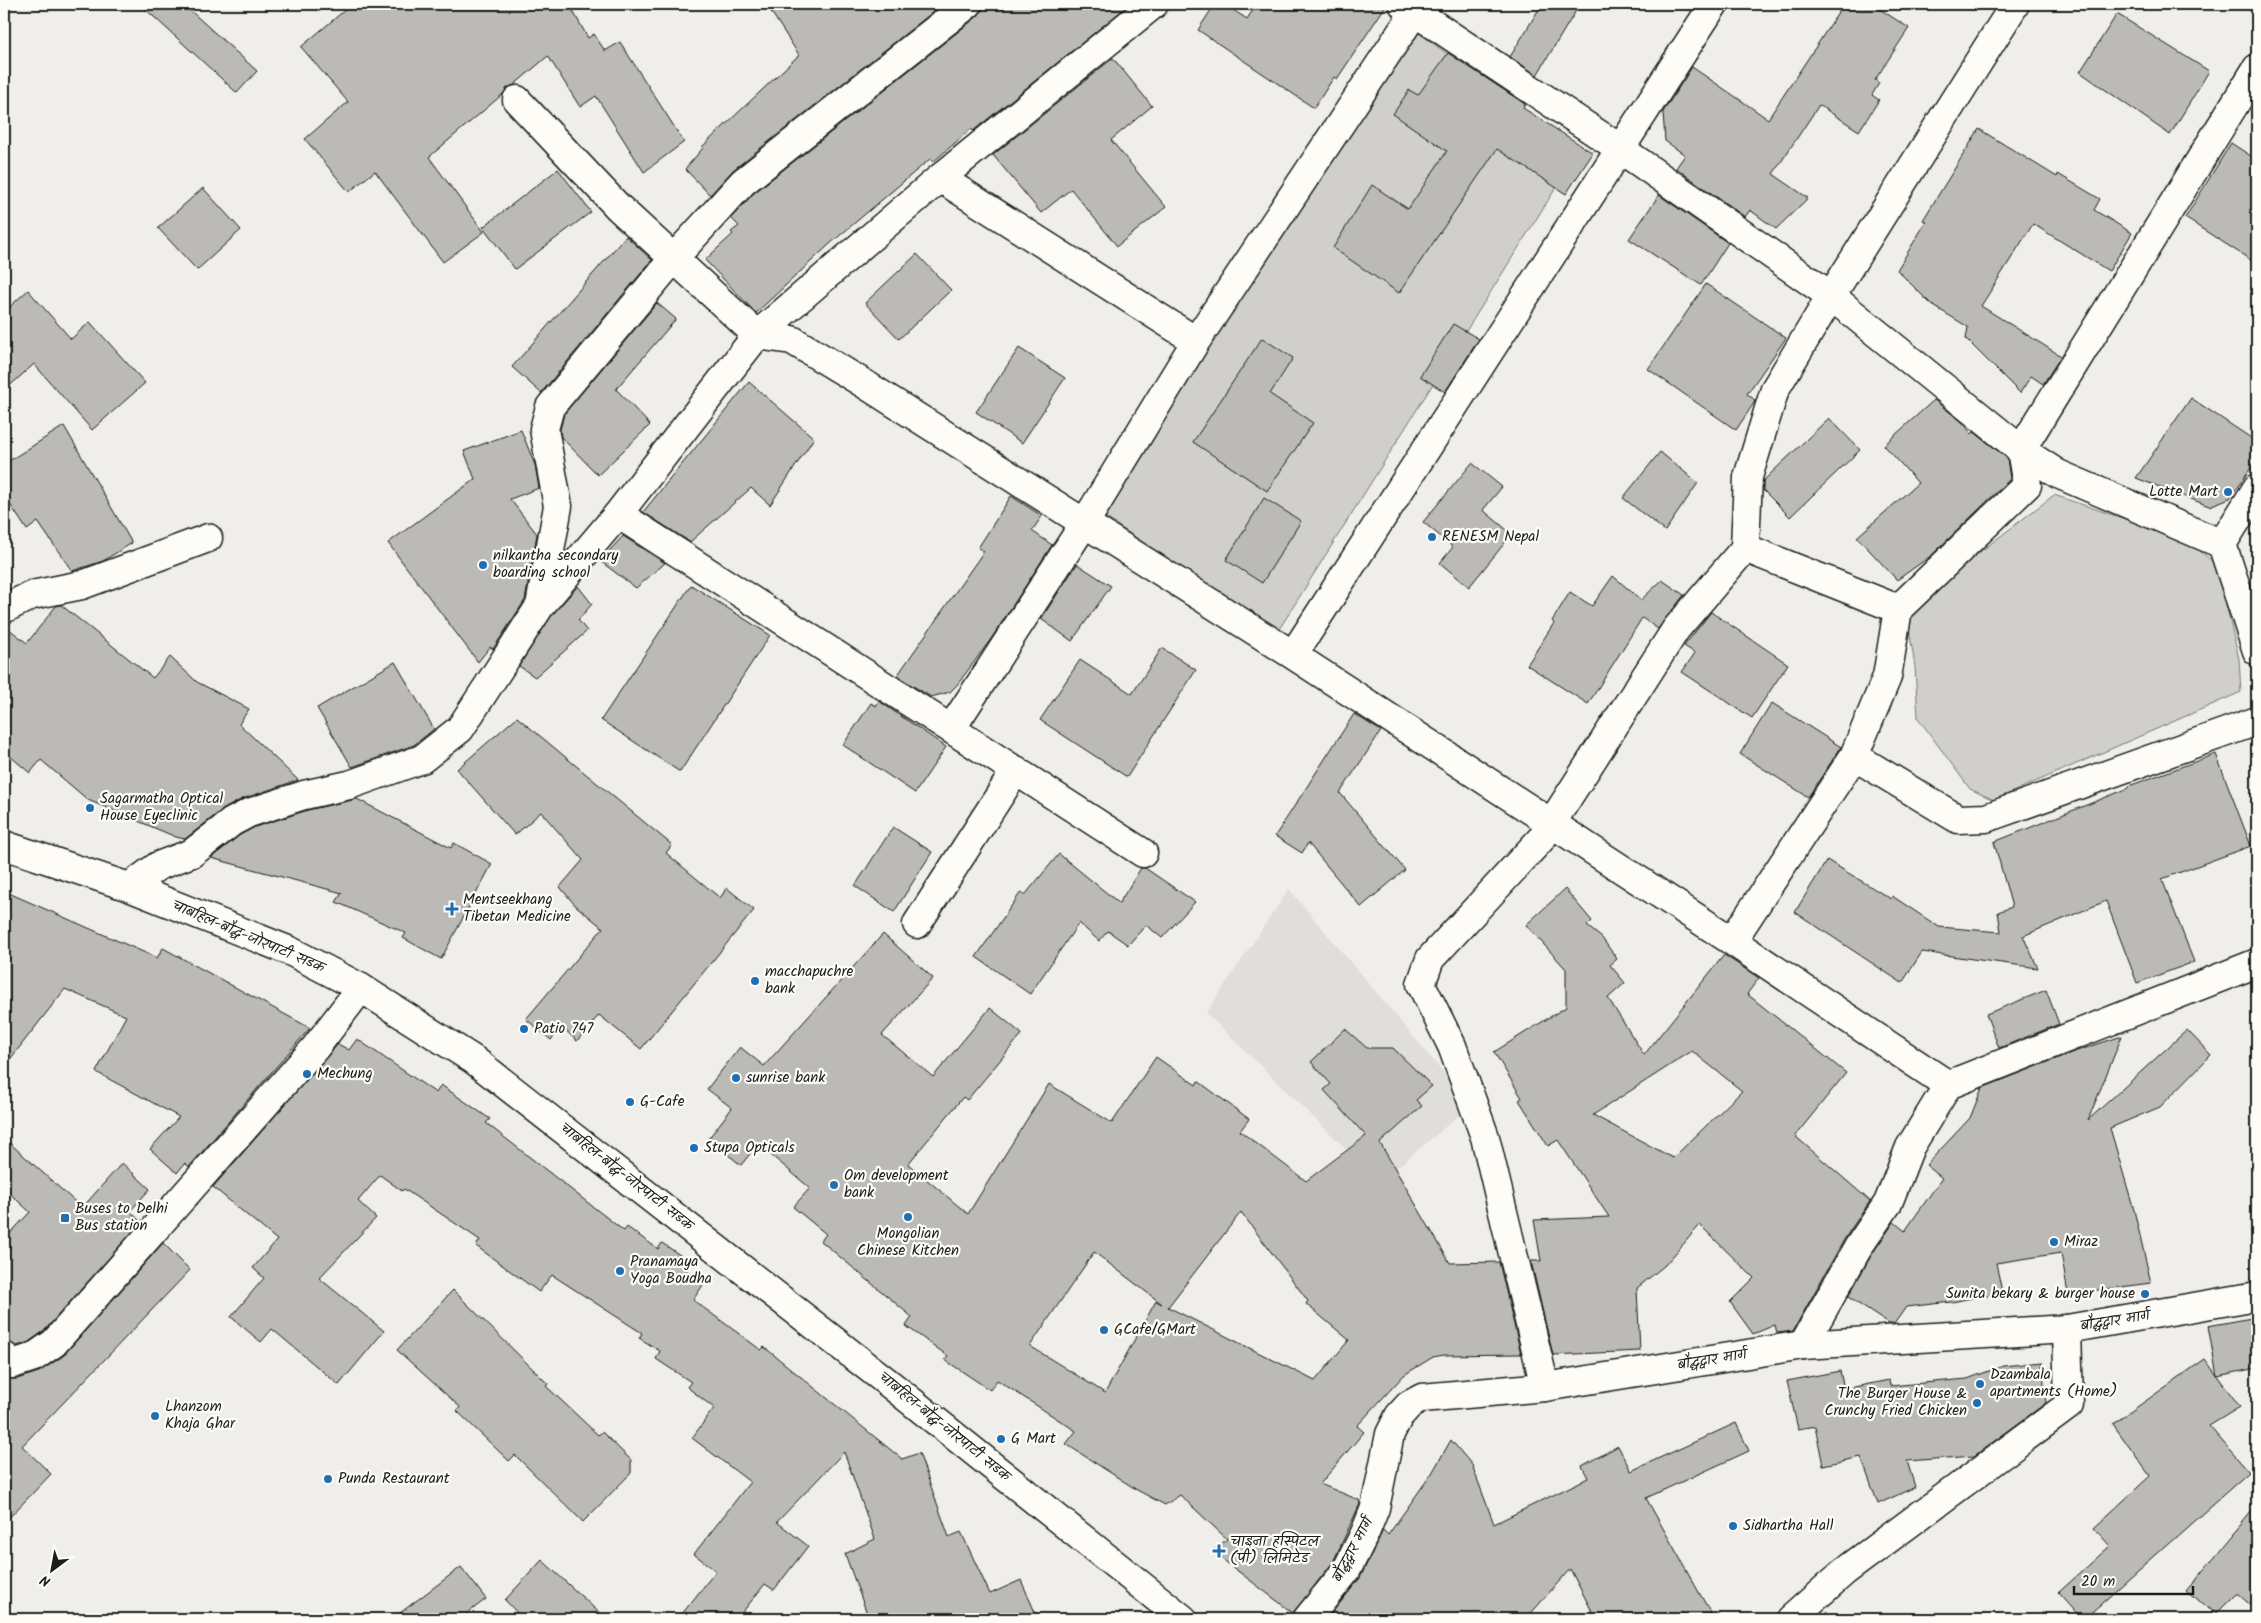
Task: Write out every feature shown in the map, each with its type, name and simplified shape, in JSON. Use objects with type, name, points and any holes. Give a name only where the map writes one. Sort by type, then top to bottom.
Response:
[{"type":"street","points":[[540,606],[558,506],[544,429],[550,407],[674,258],[743,182],[968,4]]},
{"type":"street","points":[[129,887],[158,866],[192,853],[232,822],[249,813],[304,795],[349,785],[422,759],[460,729],[540,606],[618,514],[757,335],[940,178],[1154,4]]},
{"type":"street","points":[[1293,655],[1619,148],[1714,4]]},
{"type":"street","points":[[1545,1387],[1485,1137],[1452,1046],[1421,984],[1430,959],[1542,838],[1676,629],[1746,548],[1748,477],[1775,389],[1831,296],[2015,4]]},
{"type":"street","points":[[951,729],[1084,524],[1196,341],[1413,6],[1831,296],[2021,450],[2058,474],[2222,544],[2257,651]]},
{"type":"street","points":[[1732,941],[1854,756],[1887,677],[1898,608],[2027,485],[2021,450],[2257,68]]},
{"type":"street","points":[[517,100],[618,206],[757,335],[792,340],[1293,655],[1551,822],[1948,1085]]},
{"type":"street","points":[[940,178],[1196,341]]},
{"type":"street","points":[[2222,544],[2257,488]]},
{"type":"street","points":[[618,514],[1143,853]]},
{"type":"street","points":[[4,609],[32,595],[82,585],[208,538]]},
{"type":"street","points":[[1746,548],[1898,608]]},
{"type":"street","points":[[1854,756],[1958,819],[1986,818],[2257,721]]},
{"type":"street","points":[[917,924],[1016,770]]},
{"type":"street","name":"चाबहिल-बौद्ध-जोरपाटी सडक","points":[[4,845],[129,887],[290,952],[361,988],[474,1060],[896,1389],[1183,1619]]},
{"type":"street","points":[[1803,1345],[1860,1246],[1888,1203],[1910,1147],[1948,1085],[2257,964]]},
{"type":"street","points":[[4,1356],[13,1364],[34,1357],[54,1343],[315,1048],[361,988]]},
{"type":"street","name":"बौद्धद्वार मार्ग","points":[[1307,1619],[1346,1571],[1365,1533],[1375,1508],[1390,1434],[1398,1416],[1409,1405],[1422,1398],[1545,1387],[1803,1345],[2067,1329],[2257,1296]]},
{"type":"street","points":[[1791,1619],[1845,1571],[2069,1405],[2067,1329]]},
{"type":"shaded area","points":[[1419,33],[1579,151],[1278,631],[1097,512]]},
{"type":"shaded area","points":[[2054,495],[2187,540],[2212,561],[2225,600],[2239,659],[2241,692],[1994,800],[1970,789],[1918,718],[1915,667],[1906,609]]},
{"type":"shaded area","points":[[1289,889],[1471,1105],[1380,1182],[1206,1013]]},
{"type":"building","points":[[142,4],[183,4],[257,71],[237,93]]},
{"type":"building","points":[[352,4],[569,4],[588,38],[594,34],[605,51],[620,42],[684,142],[644,172],[596,96],[580,107],[548,56],[514,85],[507,88],[503,94],[429,157],[484,232],[443,262],[375,171],[349,192],[305,139],[348,102],[301,47]]},
{"type":"building","points":[[766,4],[943,4],[733,170],[710,195],[685,169],[702,147],[799,55]]},
{"type":"building","points":[[983,4],[1130,4],[973,131],[971,129],[933,162],[930,159],[831,243],[756,313],[705,260],[739,226],[731,218],[754,193],[978,16]]},
{"type":"building","points":[[1215,4],[1224,4],[1247,19],[1257,4],[1387,4],[1337,79],[1334,77],[1314,108],[1198,30]]},
{"type":"building","points":[[1542,4],[1580,4],[1537,75],[1510,57]]},
{"type":"building","points":[[1844,4],[1872,4],[1909,28],[1875,80],[1879,83],[1872,95],[1879,100],[1859,131],[1819,105],[1773,174],[1808,198],[1776,229],[1750,210],[1745,217],[1676,168],[1685,155],[1665,141],[1663,112],[1692,67],[1768,119]]},
{"type":"building","points":[[2117,14],[2209,71],[2170,135],[2080,72]]},
{"type":"building","points":[[1448,53],[1525,104],[1523,108],[1593,153],[1566,194],[1497,149],[1399,293],[1333,248],[1372,185],[1408,209],[1447,151],[1393,114],[1409,90],[1418,95]]},
{"type":"building","points":[[1113,58],[1152,106],[1111,140],[1166,207],[1117,246],[1071,189],[1041,213],[993,155]]},
{"type":"building","points":[[1979,129],[2057,177],[2058,174],[2100,199],[2094,210],[2132,233],[2109,271],[2033,224],[1981,306],[2061,356],[2043,384],[2031,376],[2020,393],[1966,339],[1968,327],[1932,305],[1897,270],[1926,222],[1923,220]]},
{"type":"building","points":[[2231,143],[2257,160],[2257,264],[2185,218]]},
{"type":"building","points":[[558,169],[591,212],[515,269],[483,227]]},
{"type":"building","points":[[203,188],[241,230],[197,270],[158,228]]},
{"type":"building","points":[[1659,195],[1728,243],[1701,285],[1629,239]]},
{"type":"building","points":[[626,236],[652,260],[541,393],[512,367]]},
{"type":"building","points":[[917,254],[951,290],[899,339],[865,303]]},
{"type":"building","points":[[1706,284],[1786,338],[1747,394],[1755,400],[1736,430],[1648,369]]},
{"type":"building","points":[[28,290],[71,339],[90,322],[145,383],[92,430],[34,364],[4,391],[4,312]]},
{"type":"building","points":[[657,303],[676,319],[616,389],[650,425],[598,475],[561,437],[560,430],[564,414]]},
{"type":"building","points":[[1453,324],[1479,339],[1445,392],[1420,376]]},
{"type":"building","points":[[1262,338],[1293,358],[1270,394],[1313,423],[1267,491],[1193,442]]},
{"type":"building","points":[[1019,348],[1065,378],[1022,443],[976,412]]},
{"type":"building","points":[[749,382],[814,438],[770,505],[751,488],[690,542],[643,512]]},
{"type":"building","points":[[2191,398],[2257,442],[2257,459],[2230,498],[2209,506],[2136,478]]},
{"type":"building","points":[[1934,400],[1961,421],[1972,434],[1974,432],[2007,458],[2010,479],[1932,555],[1897,580],[1857,537],[1918,483],[1884,445]]},
{"type":"building","points":[[1829,418],[1860,450],[1790,517],[1763,490],[1763,481]]},
{"type":"building","points":[[64,426],[132,543],[103,561],[72,571],[38,522],[27,530],[4,495],[4,464]]},
{"type":"building","points":[[521,430],[535,465],[539,488],[510,499],[537,534],[525,600],[493,649],[490,647],[478,662],[388,543],[475,479],[464,451]]},
{"type":"building","points":[[1660,452],[1698,483],[1665,531],[1623,498]]},
{"type":"building","points":[[1472,463],[1502,487],[1483,510],[1512,534],[1469,587],[1440,563],[1453,547],[1423,522]]},
{"type":"building","points":[[1011,496],[1042,516],[1032,531],[1052,545],[991,639],[957,685],[950,692],[931,697],[897,676],[984,551],[978,548]]},
{"type":"building","points":[[1264,498],[1301,521],[1262,583],[1226,560]]},
{"type":"building","points":[[623,536],[665,563],[636,588],[600,561]]},
{"type":"building","points":[[1077,564],[1111,586],[1072,641],[1041,619]]},
{"type":"building","points":[[1613,576],[1641,600],[1662,580],[1684,595],[1658,629],[1642,618],[1588,704],[1527,665],[1554,623],[1552,621],[1570,592],[1592,606]]},
{"type":"building","points":[[691,585],[770,635],[680,772],[601,720]]},
{"type":"building","points":[[578,586],[592,604],[578,620],[587,631],[535,677],[519,666],[552,615]]},
{"type":"building","points":[[61,605],[153,678],[170,657],[197,682],[249,709],[239,724],[298,780],[242,799],[222,810],[185,839],[176,837],[88,800],[41,760],[30,773],[4,751],[4,625],[27,643],[56,606]]},
{"type":"building","points":[[1711,612],[1788,664],[1752,718],[1682,672],[1695,653],[1684,646]]},
{"type":"building","points":[[1162,648],[1196,670],[1127,777],[1040,720],[1080,660],[1132,694]]},
{"type":"building","points":[[395,662],[434,729],[414,745],[352,767],[317,708]]},
{"type":"building","points":[[879,701],[946,747],[915,793],[843,745],[871,703],[876,706]]},
{"type":"building","points":[[1772,703],[1841,747],[1808,797],[1740,754]]},
{"type":"building","points":[[1354,714],[1381,731],[1340,793],[1405,870],[1361,907],[1308,843],[1302,853],[1275,836]]},
{"type":"building","points":[[517,717],[672,845],[666,853],[720,898],[727,888],[754,910],[641,1049],[599,1015],[577,1041],[562,1027],[551,1040],[526,1019],[603,928],[575,905],[560,887],[583,860],[541,812],[515,835],[457,769]]},
{"type":"building","points":[[2216,754],[2251,846],[2162,879],[2194,962],[2137,983],[2106,901],[2023,936],[2038,968],[1922,952],[1902,983],[1795,912],[1827,860],[1891,899],[1892,896],[1939,927],[2001,932],[1998,912],[2012,907],[1994,842],[2129,788],[2129,786]]},
{"type":"building","points":[[357,799],[451,848],[454,843],[492,864],[441,959],[403,938],[406,933],[336,902],[342,893],[211,858],[240,835],[255,827],[308,810]]},
{"type":"building","points":[[893,827],[932,852],[894,912],[855,886]]},
{"type":"building","points":[[1059,854],[1119,903],[1141,868],[1145,868],[1195,902],[1162,938],[1146,925],[1128,945],[1108,931],[1099,941],[1079,923],[1030,994],[976,957],[1021,892],[1025,895]]},
{"type":"building","points":[[1565,889],[1592,921],[1587,926],[1602,938],[1617,959],[1610,965],[1625,983],[1608,998],[1644,1055],[1724,955],[1759,978],[1747,994],[1846,1073],[1795,1136],[1870,1201],[1845,1238],[1793,1331],[1777,1333],[1775,1325],[1753,1334],[1730,1302],[1754,1278],[1700,1225],[1665,1265],[1637,1288],[1640,1351],[1553,1355],[1531,1261],[1541,1261],[1534,1220],[1609,1217],[1558,1140],[1548,1146],[1519,1100],[1522,1098],[1494,1052],[1566,1007],[1566,969],[1526,925]],"holes":[[[1692,1051],[1742,1091],[1673,1158],[1593,1115]]]},
{"type":"building","points":[[4,891],[157,958],[163,948],[310,1028],[189,1167],[185,1163],[177,1173],[150,1149],[179,1117],[96,1072],[126,1016],[65,989],[4,1067]]},
{"type":"building","points":[[883,934],[933,978],[882,1035],[933,1077],[990,1008],[1022,1034],[967,1100],[963,1097],[908,1164],[968,1214],[1049,1084],[1112,1123],[1156,1057],[1196,1085],[1198,1081],[1249,1119],[1240,1131],[1306,1181],[1366,1136],[1324,1090],[1331,1084],[1311,1062],[1345,1029],[1367,1048],[1393,1048],[1432,1086],[1416,1100],[1422,1106],[1380,1143],[1450,1263],[1499,1262],[1521,1354],[1444,1355],[1433,1357],[1404,1375],[1357,1426],[1364,1432],[1320,1484],[1359,1500],[1360,1504],[1333,1562],[1293,1613],[1213,1551],[1227,1539],[1180,1495],[1165,1505],[1137,1490],[1066,1444],[1076,1431],[997,1380],[990,1390],[945,1360],[948,1356],[906,1326],[912,1317],[821,1241],[826,1234],[793,1207],[810,1188],[758,1144],[741,1165],[708,1139],[732,1108],[707,1089],[740,1047],[764,1066]],"holes":[[[1241,1212],[1308,1301],[1306,1304],[1349,1340],[1315,1381],[1168,1307]],[[1094,1252],[1162,1304],[1156,1301],[1105,1393],[1030,1346]]]},
{"type":"building","points":[[2046,990],[2059,1024],[1999,1048],[1986,1014]]},
{"type":"building","points":[[2187,1030],[2211,1055],[2160,1107],[2110,1128],[2134,1210],[2151,1283],[2068,1294],[2061,1253],[1996,1263],[2002,1292],[1952,1302],[1906,1307],[1894,1324],[1889,1324],[1848,1297],[1872,1254],[1894,1222],[1905,1231],[1942,1178],[1926,1165],[1970,1118],[1982,1088],[2071,1053],[2122,1036],[2088,1120]]},
{"type":"building","points":[[357,1039],[436,1093],[441,1085],[490,1119],[486,1123],[624,1231],[627,1227],[658,1249],[662,1243],[689,1261],[684,1269],[705,1282],[693,1300],[761,1350],[764,1347],[902,1459],[919,1453],[949,1537],[961,1532],[990,1594],[1021,1580],[1038,1619],[869,1619],[845,1554],[875,1539],[844,1452],[777,1522],[808,1546],[774,1590],[765,1584],[737,1619],[678,1619],[716,1571],[694,1554],[750,1482],[692,1438],[714,1408],[687,1387],[691,1382],[656,1359],[660,1351],[639,1338],[642,1333],[552,1275],[539,1292],[476,1246],[480,1240],[380,1175],[358,1201],[376,1218],[319,1278],[384,1331],[339,1385],[272,1329],[261,1342],[231,1317],[264,1278],[253,1268],[277,1240],[213,1187],[338,1044],[349,1050]]},
{"type":"building","points":[[4,1138],[82,1208],[122,1163],[150,1189],[130,1211],[141,1222],[44,1331],[27,1343],[17,1346],[4,1341],[4,1240],[30,1212],[4,1188]]},
{"type":"building","points":[[163,1243],[190,1270],[22,1446],[51,1474],[4,1523],[4,1376],[10,1379],[17,1379],[39,1372],[63,1356]]},
{"type":"building","points":[[453,1290],[548,1384],[546,1386],[598,1435],[602,1432],[631,1460],[631,1473],[583,1522],[515,1455],[509,1461],[457,1411],[460,1407],[397,1350]]},
{"type":"building","points":[[2257,1317],[2257,1368],[2217,1376],[2208,1326]]},
{"type":"building","points":[[2205,1359],[2240,1407],[2209,1426],[2249,1472],[2084,1619],[2081,1619],[2058,1593],[2110,1546],[2094,1528],[2150,1476],[2113,1424]]},
{"type":"building","points":[[2042,1362],[2046,1403],[1974,1456],[1907,1461],[1915,1487],[1878,1504],[1861,1457],[1823,1465],[1815,1426],[1798,1429],[1787,1381],[1840,1371],[1844,1389],[1889,1380],[1890,1386],[1967,1379],[2003,1366]]},
{"type":"building","points":[[1736,1423],[1749,1451],[1646,1498],[1714,1619],[1596,1619],[1570,1569],[1526,1619],[1327,1619],[1360,1578],[1383,1530],[1388,1535],[1432,1473],[1451,1440],[1472,1465],[1494,1524],[1588,1478],[1582,1466],[1618,1446],[1631,1471]]},
{"type":"building","points":[[2257,1505],[2257,1611],[2237,1593],[2215,1615],[2187,1590]]},
{"type":"building","points":[[542,1560],[606,1619],[523,1619],[505,1600]]},
{"type":"building","points":[[461,1567],[486,1599],[460,1619],[392,1619]]},
{"type":"place","name":"Lotte Mart","points":[[2228,492]]},
{"type":"place","name":"RENESM Nepal","points":[[1432,537]]},
{"type":"place","name":"nilkantha secondary boarding school","points":[[483,565]]},
{"type":"place","name":"Sagarmatha Optical House Eyeclinic","points":[[90,808]]},
{"type":"place","name":"Mentseekhang Tibetan Medicine","points":[[452,909]]},
{"type":"place","name":"macchapuchre bank","points":[[755,981]]},
{"type":"place","name":"Patio 747","points":[[524,1029]]},
{"type":"place","name":"Mechung","points":[[307,1074]]},
{"type":"place","name":"sunrise bank","points":[[736,1078]]},
{"type":"place","name":"G-Cafe","points":[[630,1102]]},
{"type":"place","name":"Stupa Opticals","points":[[694,1148]]},
{"type":"place","name":"Om development bank","points":[[834,1185]]},
{"type":"place","name":"Mongolian Chinese Kitchen","points":[[908,1217]]},
{"type":"place","name":"Buses to Delhi Bus station","points":[[65,1218]]},
{"type":"place","name":"Miraz","points":[[2054,1242]]},
{"type":"place","name":"Pranamaya Yoga Boudha","points":[[620,1271]]},
{"type":"place","name":"Sunita bekary & burger house","points":[[2145,1294]]},
{"type":"place","name":"GCafe/GMart","points":[[1104,1330]]},
{"type":"place","name":"Dzambala apartments (Home)","points":[[1980,1384]]},
{"type":"place","name":"The Burger House & Crunchy Fried Chicken","points":[[1977,1403]]},
{"type":"place","name":"Lhanzom Khaja Ghar","points":[[155,1416]]},
{"type":"place","name":"G Mart","points":[[1001,1439]]},
{"type":"place","name":"Punda Restaurant","points":[[328,1479]]},
{"type":"place","name":"Sidhartha Hall","points":[[1733,1526]]},
{"type":"place","name":"चाइना हस्पिटल (पी) लिमिटेड","points":[[1219,1551]]}]
